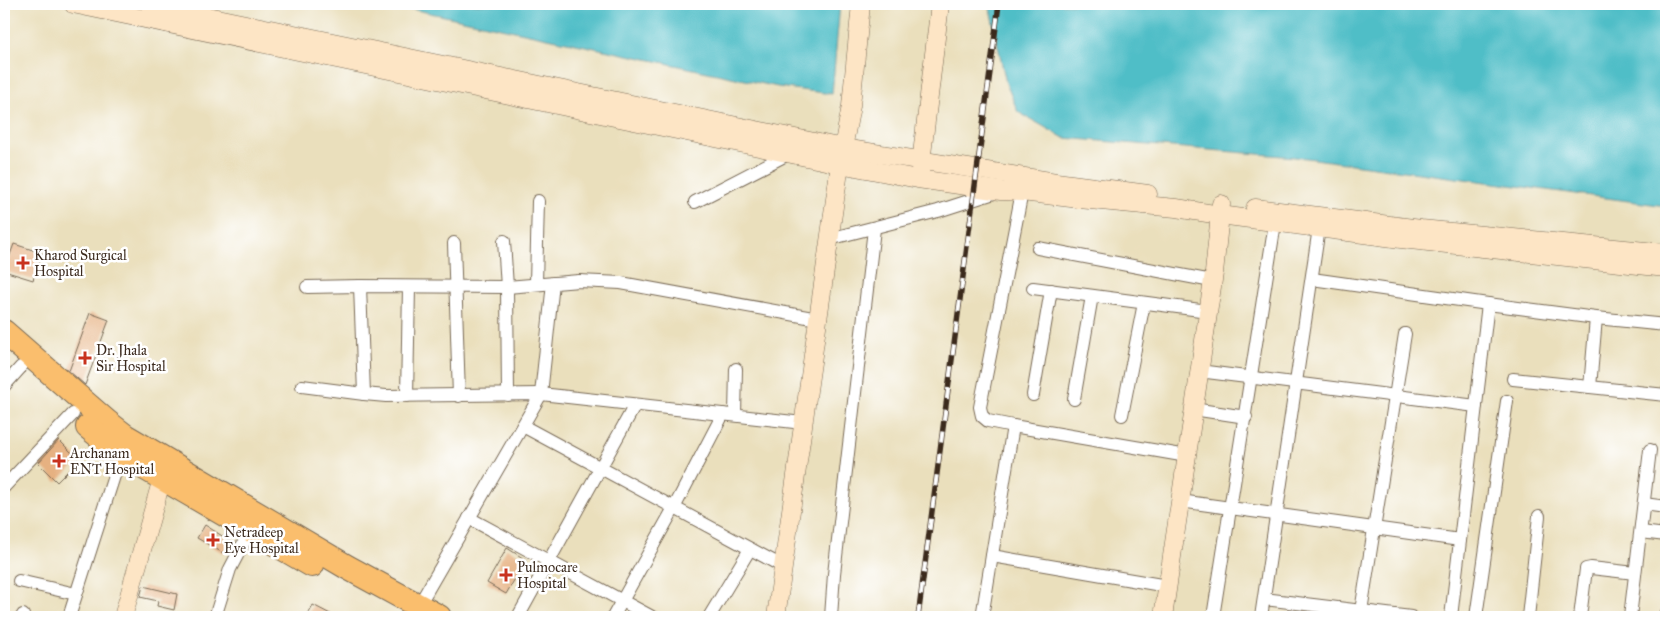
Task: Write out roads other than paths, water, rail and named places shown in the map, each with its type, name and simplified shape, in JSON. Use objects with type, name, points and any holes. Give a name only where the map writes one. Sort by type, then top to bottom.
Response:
[{"type":"highway","points":[[4,332],[164,470]]},
{"type":"highway","points":[[12,360],[121,454],[164,470],[419,614]]},
{"type":"street","points":[[73,4],[534,92],[842,156],[918,179],[1000,191]]},
{"type":"street","points":[[149,4],[790,153],[922,161],[1028,185],[1079,199],[1176,208],[1220,209],[1666,252]]},
{"type":"street","points":[[776,617],[829,239],[851,106],[861,4]]},
{"type":"street","points":[[918,179],[922,161],[940,4]]},
{"type":"street","points":[[695,202],[790,153]]},
{"type":"street","points":[[829,239],[874,229],[1000,191],[1028,185]]},
{"type":"street","points":[[1028,185],[980,407],[982,416],[988,421],[1012,426],[1187,456]]},
{"type":"street","points":[[536,284],[538,200]]},
{"type":"street","points":[[1220,209],[1276,223],[1410,240],[1666,268]]},
{"type":"street","points":[[1163,617],[1208,311],[1220,209]]},
{"type":"street","points":[[1213,617],[1232,508],[1276,223]]},
{"type":"street","points":[[1261,617],[1319,228]]},
{"type":"street","points":[[831,617],[834,574],[874,229]]},
{"type":"street","points":[[504,241],[507,287],[508,395]]},
{"type":"street","points":[[454,243],[460,396]]},
{"type":"street","points":[[1038,248],[1212,280]]},
{"type":"street","points":[[1312,278],[1488,304],[1666,325]]},
{"type":"street","points":[[307,287],[456,288],[507,287],[579,281],[621,283],[818,319]]},
{"type":"street","points":[[419,614],[469,518],[541,394],[553,283]]},
{"type":"street","points":[[360,286],[364,394]]},
{"type":"street","points":[[407,396],[409,287]]},
{"type":"street","points":[[1033,288],[1208,311]]},
{"type":"street","points":[[1033,395],[1051,290]]},
{"type":"street","points":[[1074,399],[1092,296]]},
{"type":"street","points":[[1122,415],[1144,303]]},
{"type":"street","points":[[1451,617],[1488,304]]},
{"type":"street","points":[[1590,387],[1596,318]]},
{"type":"street","points":[[1361,611],[1404,334]]},
{"type":"street","points":[[4,386],[12,360]]},
{"type":"street","points":[[613,617],[729,415],[736,369]]},
{"type":"street","points":[[1199,371],[1476,406]]},
{"type":"street","points":[[1513,379],[1666,395]]},
{"type":"street","points":[[302,386],[364,394],[407,396],[541,394],[803,423]]},
{"type":"street","points":[[1476,617],[1507,401]]},
{"type":"street","points":[[518,617],[634,405]]},
{"type":"street","points":[[1194,410],[1246,417]]},
{"type":"street","points":[[4,487],[74,414]]},
{"type":"street","points":[[523,426],[782,566]]},
{"type":"street","points":[[982,617],[1012,426]]},
{"type":"street","points":[[1630,617],[1650,450]]},
{"type":"street","points":[[69,617],[121,454]]},
{"type":"street","points":[[123,617],[164,470]]},
{"type":"street","points":[[1180,501],[1460,540]]},
{"type":"street","points":[[1644,504],[1666,507]]},
{"type":"street","points":[[1528,617],[1540,516]]},
{"type":"street","points":[[469,518],[652,617]]},
{"type":"street","points":[[215,617],[230,569],[255,523]]},
{"type":"street","points":[[1641,532],[1666,535]]},
{"type":"street","points":[[709,617],[750,549]]},
{"type":"street","points":[[992,556],[1168,586]]},
{"type":"street","points":[[1580,617],[1586,570],[1590,568],[1636,573]]},
{"type":"street","points":[[19,581],[76,594]]},
{"type":"street","points":[[1264,599],[1411,617]]},
{"type":"water","points":[[388,4],[840,4],[832,94],[778,87]]},
{"type":"water","points":[[989,4],[1666,4],[1666,206],[1307,158],[1064,138],[1018,112],[1006,83]]},
{"type":"railway","points":[[918,617],[999,4]]},
{"type":"place","name":"Kharod Surgical Hospital","points":[[23,263]]},
{"type":"place","name":"Dr. Jhala Sir Hospital","points":[[85,358]]},
{"type":"place","name":"Archanam ENT Hospital","points":[[59,461]]},
{"type":"place","name":"Netradeep Eye Hospital","points":[[213,540]]},
{"type":"place","name":"Pulmocare Hospital","points":[[506,575]]}]
